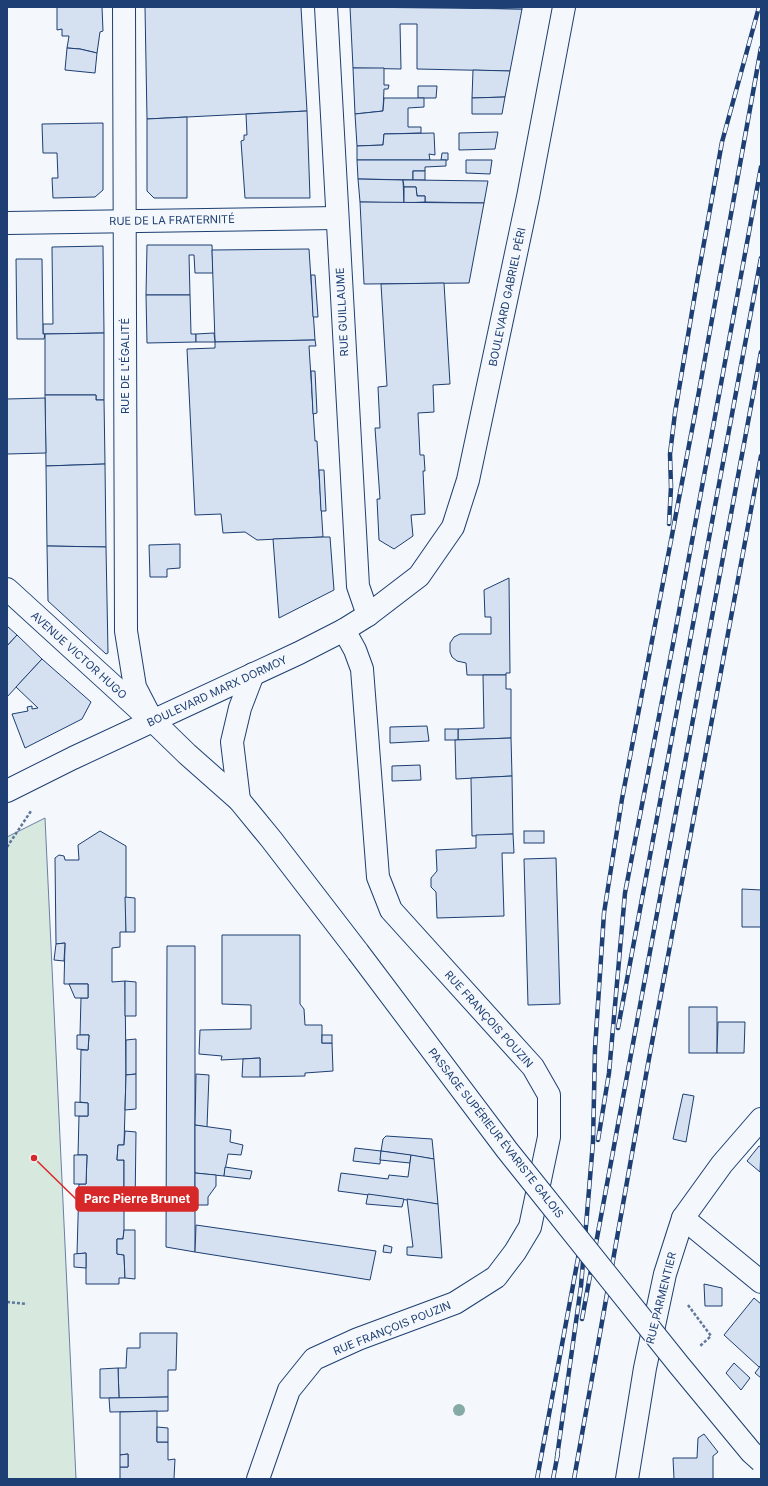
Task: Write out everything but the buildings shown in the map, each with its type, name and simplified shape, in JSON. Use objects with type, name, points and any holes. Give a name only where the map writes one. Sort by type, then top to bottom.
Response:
[{"type":"street","name":"RUE DE L'ÉGALITÉ","points":[[124,7],[126,631],[135,687],[152,720]]},
{"type":"street","name":"RUE GUILLAUME","points":[[326,7],[336,218],[358,586],[368,615]]},
{"type":"street","name":"BOULEVARD GABRIEL PÉRI","points":[[419,576],[453,527],[468,480],[528,197],[564,7]]},
{"type":"street","name":"RUE DE LA FRATERNITÉ","points":[[7,223],[336,218]]},
{"type":"street","name":"BOULEVARD MARX DORMOY","points":[[7,791],[152,720],[299,653],[344,630],[368,615],[419,576]]},
{"type":"street","name":"AVENUE VICTOR HUGO","points":[[7,589],[122,695],[152,720]]},
{"type":"street","name":"RUE FRANÇOIS POUZIN","points":[[258,1479],[289,1390],[314,1359],[358,1340],[455,1303],[496,1277],[516,1252],[530,1227],[549,1137],[549,1095],[533,1067],[391,910],[378,877],[362,669],[356,650],[344,630]]},
{"type":"street","points":[[238,800],[232,742],[240,708],[253,674]]},
{"type":"street","name":"PASSAGE SUPÉRIEUR ÉVARISTE GALOIS","points":[[152,720],[238,800],[271,839],[508,1150],[679,1365],[751,1452],[761,1461]]},
{"type":"street","name":"RUE PARMENTIER","points":[[627,1479],[645,1368],[665,1274],[683,1218],[722,1164],[761,1119]]},
{"type":"street","points":[[683,1218],[761,1282]]},
{"type":"path","points":[[7,847],[26,818]]},
{"type":"path","points":[[665,1274],[711,1336],[679,1365]]},
{"type":"path","points":[[7,1302],[26,1304]]},
{"type":"shaded area","points":[[45,818],[76,1479],[7,1479],[7,837]]},
{"type":"railway","points":[[669,524],[671,487],[670,454],[675,413],[697,282],[722,142],[759,7]]},
{"type":"railway","points":[[557,1457],[581,1286],[593,1142],[595,1049],[604,913],[622,799],[694,419],[761,48]]},
{"type":"railway","points":[[598,1140],[609,1073],[625,893],[673,644],[761,167]]},
{"type":"railway","points":[[618,1028],[761,258]]},
{"type":"railway","points":[[582,1319],[761,352]]},
{"type":"railway","points":[[574,1479],[648,1064],[761,456]]},
{"type":"railway","points":[[537,1479],[579,1253]]},
{"type":"railway","points":[[553,1479],[558,1453]]},
{"type":"place","name":"Parc Pierre Brunet","points":[[34,1158]]}]
